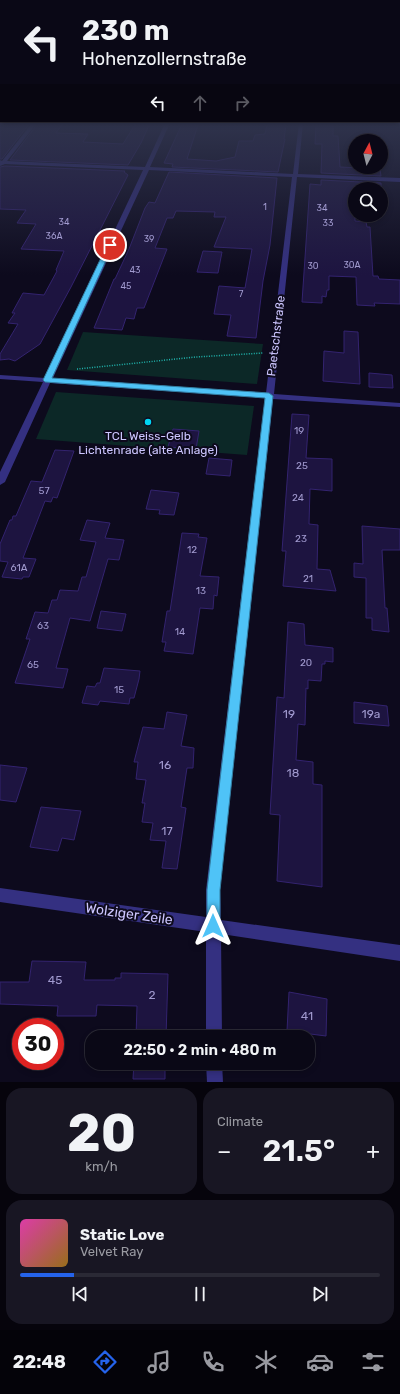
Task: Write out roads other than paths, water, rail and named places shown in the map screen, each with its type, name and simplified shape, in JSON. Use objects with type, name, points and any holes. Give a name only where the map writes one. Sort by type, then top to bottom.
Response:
[{"type":"street","points":[[0,482],[143,173]]},
{"type":"street","points":[[263,173],[400,180]]},
{"type":"street","name":"Paetschstraße","points":[[214,1030],[214,882],[295,175]]},
{"type":"street","points":[[0,377],[400,405]]},
{"type":"street","name":"Wolziger Zeile","points":[[0,895],[400,953]]},
{"type":"street","points":[[214,1070],[215,1082]]},
{"type":"place","name":"TCL Weiss-Gelb Lichtenrade (alte Anlage)","points":[[148,422]]}]
